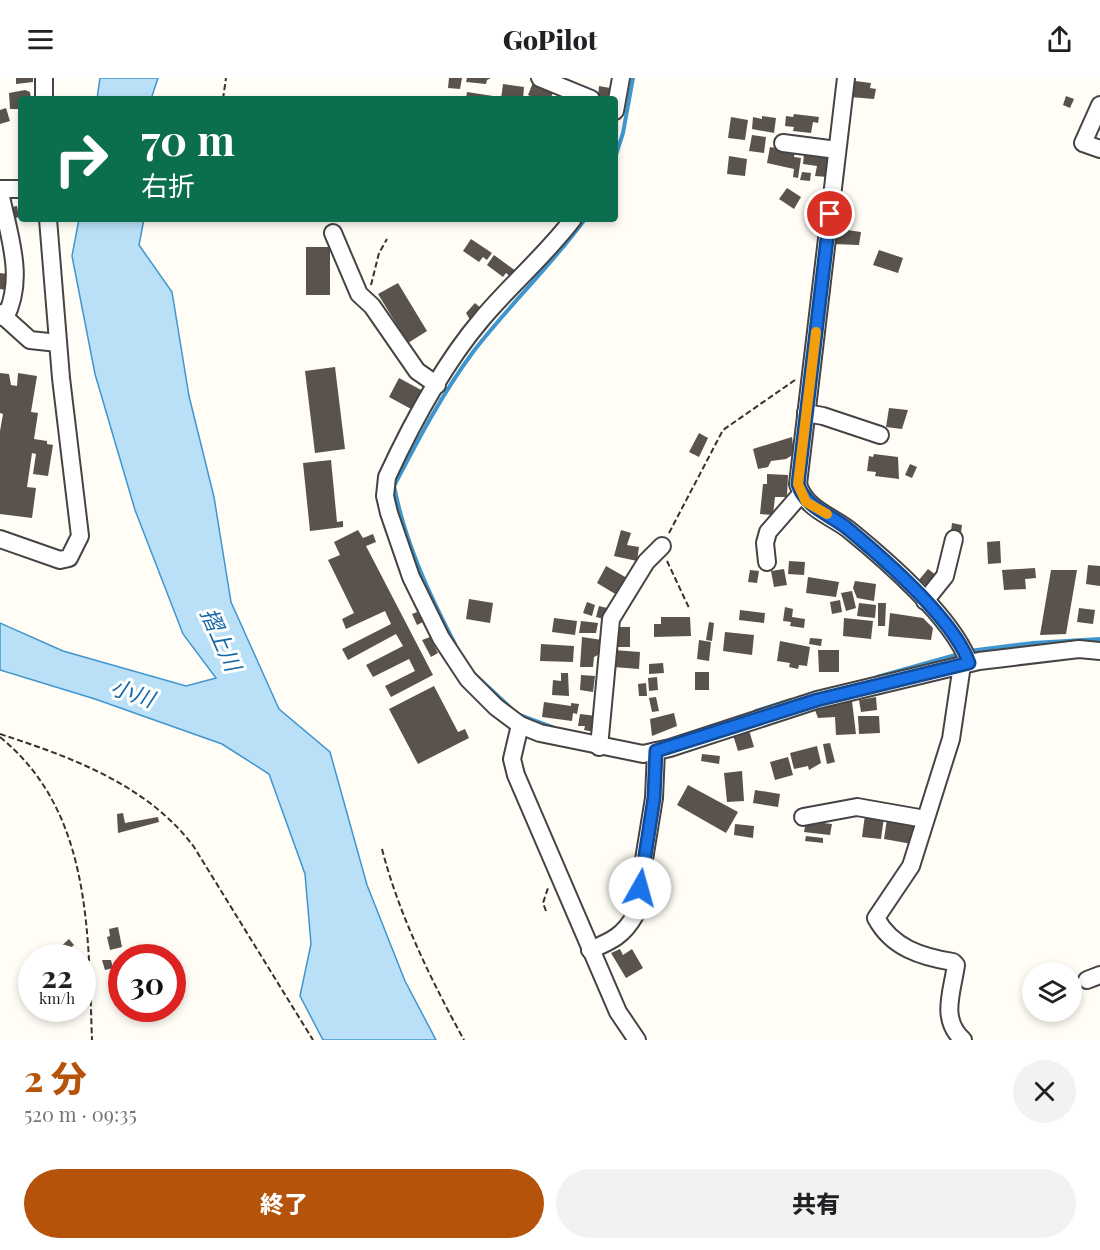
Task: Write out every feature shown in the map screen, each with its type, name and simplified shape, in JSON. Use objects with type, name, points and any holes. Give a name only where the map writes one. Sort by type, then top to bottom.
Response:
[{"type":"street","points":[[44,78],[44,96]]},
{"type":"street","points":[[540,78],[584,96]]},
{"type":"street","points":[[618,96],[621,78]]},
{"type":"street","points":[[846,78],[798,484],[806,502],[834,518],[874,551],[925,601],[964,658],[951,739],[911,866],[876,918],[880,927],[917,955],[953,962],[956,965],[948,1015],[949,1024],[963,1040]]},
{"type":"street","points":[[1100,105],[1083,142],[1100,149]]},
{"type":"street","points":[[783,143],[837,150]]},
{"type":"street","points":[[18,189],[0,190],[17,281],[11,306],[3,316],[30,340],[58,343]]},
{"type":"street","points":[[0,539],[60,560],[69,558],[80,536],[58,343],[48,222]]},
{"type":"street","points":[[571,222],[537,264],[482,319],[456,352],[387,477],[385,496],[389,513],[411,577],[441,639],[468,679],[496,707],[520,725],[600,742],[643,754],[817,700],[964,658],[1079,649],[1100,651]]},
{"type":"street","points":[[333,233],[359,294],[372,306],[417,371],[437,385]]},
{"type":"street","points":[[806,413],[823,416],[880,435]]},
{"type":"street","points":[[767,562],[765,543],[768,532],[801,494]]},
{"type":"street","points":[[925,601],[945,576],[954,539]]},
{"type":"street","points":[[600,742],[611,619],[646,562],[662,546]]},
{"type":"street","points":[[520,725],[512,759],[516,775],[618,1012],[637,1040]]},
{"type":"street","points":[[590,950],[617,939],[627,929],[635,915],[654,798],[656,751]]},
{"type":"street","points":[[803,817],[857,807],[925,819]]},
{"type":"path","points":[[223,96],[226,78]]},
{"type":"path","points":[[363,298],[370,288],[380,253],[387,239]]},
{"type":"path","points":[[690,610],[676,585],[662,546],[723,430],[792,381],[811,373]]},
{"type":"path","points":[[0,736],[24,759],[46,786],[62,819],[76,863],[88,924],[92,1040]]},
{"type":"path","points":[[0,736],[91,768],[145,800],[171,820],[194,847],[313,1040]]},
{"type":"path","points":[[382,849],[391,882],[442,1001],[464,1040]]},
{"type":"water","points":[[100,78],[158,78],[152,96],[97,96]]},
{"type":"water","points":[[78,222],[143,222],[139,245],[172,292],[189,396],[214,497],[231,602],[279,709],[330,752],[367,885],[405,981],[436,1040],[323,1040],[300,996],[311,944],[305,874],[269,774],[222,744],[95,699],[0,670],[0,623],[63,651],[186,686],[216,678],[183,634],[135,510],[95,374],[72,256]]},
{"type":"building","points":[[16,78],[33,78],[33,82],[16,84]]},
{"type":"building","points":[[449,78],[462,78],[460,89],[448,88]]},
{"type":"building","points":[[467,78],[491,78],[486,84],[466,82]]},
{"type":"building","points":[[534,80],[555,89],[552,96],[528,95]]},
{"type":"building","points":[[855,81],[871,83],[870,88],[876,89],[874,99],[850,97]]},
{"type":"building","points":[[503,84],[524,87],[523,96],[501,96]]},
{"type":"building","points":[[599,86],[610,88],[609,96],[598,96]]},
{"type":"building","points":[[25,90],[30,92],[31,96],[18,96],[18,109],[10,109],[9,93]]},
{"type":"building","points":[[467,92],[493,96],[466,96]]},
{"type":"building","points":[[1066,96],[1074,99],[1070,108],[1063,105]]},
{"type":"building","points":[[6,108],[10,121],[0,124],[0,110]]},
{"type":"building","points":[[794,114],[819,117],[818,123],[813,122],[811,133],[793,131],[794,127],[785,126],[786,116],[793,117]]},
{"type":"building","points":[[762,116],[776,118],[774,133],[752,129],[753,117],[762,119]]},
{"type":"building","points":[[731,117],[748,120],[745,140],[728,138]]},
{"type":"building","points":[[752,135],[766,137],[764,153],[749,151]]},
{"type":"building","points":[[770,147],[795,151],[794,157],[801,158],[798,178],[793,177],[794,169],[767,163]]},
{"type":"building","points":[[804,153],[829,157],[827,177],[815,176],[817,166],[803,164]]},
{"type":"building","points":[[729,156],[747,159],[745,176],[727,174]]},
{"type":"building","points":[[802,172],[811,173],[810,181],[800,180]]},
{"type":"building","points":[[787,188],[801,197],[794,209],[779,199]]},
{"type":"building","points":[[17,206],[18,217],[9,220],[6,208]]},
{"type":"building","points":[[835,218],[848,220],[847,230],[861,232],[859,245],[833,244]]},
{"type":"building","points":[[471,239],[492,253],[487,260],[483,257],[479,262],[463,251]]},
{"type":"building","points":[[306,247],[330,247],[330,295],[306,295]]},
{"type":"building","points":[[879,250],[903,258],[898,273],[873,265]]},
{"type":"building","points":[[494,255],[516,271],[511,277],[506,273],[503,277],[487,265]]},
{"type":"building","points":[[0,273],[7,274],[5,290],[0,289]]},
{"type":"building","points":[[398,283],[427,331],[408,343],[378,294]]},
{"type":"building","points":[[475,303],[483,310],[472,323],[466,313]]},
{"type":"building","points":[[335,367],[345,449],[315,453],[305,371]]},
{"type":"building","points":[[0,373],[9,374],[11,385],[17,386],[18,373],[37,376],[31,412],[38,413],[34,439],[47,441],[47,444],[53,445],[48,476],[33,474],[36,454],[32,453],[27,487],[36,488],[32,518],[0,514],[0,431],[3,414],[0,413]]},
{"type":"building","points":[[399,378],[423,391],[413,410],[389,397]]},
{"type":"building","points":[[889,408],[908,410],[902,429],[886,427]]},
{"type":"building","points":[[699,433],[708,438],[699,457],[689,452]]},
{"type":"building","points":[[792,437],[794,454],[786,459],[771,461],[768,467],[758,469],[753,449]]},
{"type":"building","points":[[874,454],[898,457],[899,479],[875,476],[876,472],[867,471],[869,456],[873,457]]},
{"type":"building","points":[[331,460],[337,522],[343,521],[343,527],[310,531],[303,463]]},
{"type":"building","points":[[910,464],[917,467],[912,478],[905,475]]},
{"type":"building","points":[[767,474],[788,475],[787,497],[775,497],[773,515],[760,514],[763,484],[767,484]]},
{"type":"building","points":[[952,523],[962,525],[961,533],[951,531]]},
{"type":"building","points":[[358,530],[363,538],[373,534],[376,542],[366,546],[433,675],[391,697],[385,686],[415,671],[409,659],[373,677],[366,665],[403,646],[396,634],[348,660],[342,649],[391,624],[385,611],[346,629],[342,619],[354,613],[328,560],[340,555],[334,542]]},
{"type":"building","points":[[621,530],[631,533],[627,545],[639,547],[637,561],[614,556]]},
{"type":"building","points":[[1000,541],[1001,563],[988,564],[987,542]]},
{"type":"building","points":[[789,561],[805,562],[804,575],[788,574]]},
{"type":"building","points":[[1088,565],[1100,566],[1100,586],[1086,584]]},
{"type":"building","points":[[606,566],[627,578],[617,595],[597,583]]},
{"type":"building","points":[[1035,568],[1036,578],[1025,579],[1026,589],[1004,590],[1002,570]]},
{"type":"building","points":[[784,569],[787,585],[774,587],[771,571]]},
{"type":"building","points":[[928,569],[936,575],[927,586],[919,580]]},
{"type":"building","points":[[750,570],[759,571],[757,583],[748,582]]},
{"type":"building","points":[[1051,570],[1077,570],[1066,634],[1040,635]]},
{"type":"building","points":[[808,577],[839,582],[836,597],[806,593]]},
{"type":"building","points":[[855,581],[876,584],[874,601],[857,598],[853,588]]},
{"type":"building","points":[[852,591],[856,608],[846,611],[841,593]]},
{"type":"building","points":[[469,599],[493,603],[490,623],[466,619]]},
{"type":"building","points":[[840,600],[842,612],[832,614],[830,602]]},
{"type":"building","points":[[587,602],[595,605],[592,616],[583,613]]},
{"type":"building","points":[[859,603],[876,605],[875,618],[857,616]]},
{"type":"building","points":[[878,603],[886,603],[885,626],[878,626]]},
{"type":"building","points":[[599,606],[607,608],[604,619],[596,617]]},
{"type":"building","points":[[785,607],[793,609],[792,617],[805,619],[804,628],[790,626],[791,622],[783,621]]},
{"type":"building","points":[[1079,608],[1095,610],[1093,624],[1077,622]]},
{"type":"building","points":[[740,610],[765,613],[764,623],[739,620]]},
{"type":"building","points":[[417,612],[423,622],[417,625],[412,614]]},
{"type":"building","points":[[890,613],[923,618],[933,628],[931,640],[888,636]]},
{"type":"building","points":[[661,617],[690,617],[691,636],[654,637],[654,624],[661,624]]},
{"type":"building","points":[[554,618],[577,621],[575,635],[552,632]]},
{"type":"building","points":[[844,618],[873,621],[871,639],[843,636]]},
{"type":"building","points":[[581,621],[598,623],[596,633],[579,633]]},
{"type":"building","points":[[709,622],[714,623],[712,641],[706,640]]},
{"type":"building","points":[[614,627],[630,627],[630,647],[614,647]]},
{"type":"building","points":[[725,632],[754,635],[752,655],[723,651]]},
{"type":"building","points":[[430,637],[438,653],[431,657],[422,640]]},
{"type":"building","points":[[582,637],[602,640],[600,654],[594,657],[593,667],[580,667]]},
{"type":"building","points":[[810,638],[822,639],[821,646],[809,644]]},
{"type":"building","points":[[699,640],[711,642],[709,661],[697,659]]},
{"type":"building","points":[[780,641],[810,647],[807,666],[799,665],[798,669],[789,667],[790,663],[777,661]]},
{"type":"building","points":[[541,644],[574,646],[573,662],[540,661]]},
{"type":"building","points":[[614,650],[640,652],[639,669],[613,667]]},
{"type":"building","points":[[818,650],[839,650],[839,672],[819,672]]},
{"type":"building","points":[[663,663],[664,673],[649,674],[649,664]]},
{"type":"building","points":[[695,672],[709,672],[709,690],[695,690]]},
{"type":"building","points":[[561,673],[568,673],[569,696],[552,695],[553,680],[561,681]]},
{"type":"building","points":[[581,675],[595,676],[593,692],[580,690]]},
{"type":"building","points":[[657,677],[658,690],[649,691],[648,678]]},
{"type":"building","points":[[646,683],[647,696],[639,696],[638,684]]},
{"type":"building","points":[[434,686],[458,732],[465,729],[469,738],[418,764],[389,709]]},
{"type":"building","points":[[656,697],[659,711],[652,712],[649,698]]},
{"type":"building","points":[[876,697],[877,710],[861,712],[859,700]]},
{"type":"building","points":[[852,701],[856,734],[836,735],[835,717],[818,718],[815,710]]},
{"type":"building","points":[[544,702],[571,706],[571,703],[579,704],[577,714],[573,713],[572,721],[542,717]]},
{"type":"building","points":[[674,713],[677,726],[652,736],[650,719]]},
{"type":"building","points":[[580,714],[596,716],[594,732],[584,730],[585,726],[578,726]]},
{"type":"building","points":[[858,716],[879,716],[880,733],[859,734]]},
{"type":"building","points":[[749,730],[754,747],[738,751],[733,735]]},
{"type":"building","points":[[830,743],[835,762],[827,764],[823,744]]},
{"type":"building","points":[[817,746],[821,763],[809,770],[808,766],[794,769],[790,753]]},
{"type":"building","points":[[702,754],[720,756],[719,764],[701,761]]},
{"type":"building","points":[[788,757],[793,775],[775,780],[770,762]]},
{"type":"building","points":[[742,771],[744,801],[727,802],[724,773]]},
{"type":"building","points":[[688,785],[738,812],[726,833],[677,805]]},
{"type":"building","points":[[755,790],[780,794],[778,807],[753,803]]},
{"type":"building","points":[[123,813],[125,823],[158,817],[159,822],[118,833],[117,814]]},
{"type":"building","points":[[865,815],[884,817],[881,839],[862,837]]},
{"type":"building","points":[[887,819],[915,823],[912,844],[884,839]]},
{"type":"building","points":[[806,821],[832,824],[830,835],[804,832]]},
{"type":"building","points":[[735,824],[754,826],[753,838],[734,835]]},
{"type":"building","points":[[806,836],[823,838],[823,843],[805,841]]},
{"type":"building","points":[[118,927],[121,944],[109,944],[109,929]]},
{"type":"building","points":[[69,939],[73,944],[63,944]]},
{"type":"building","points":[[620,949],[623,955],[632,949],[643,968],[626,978],[611,953]]},
{"type":"building","points":[[102,960],[108,960],[108,969],[105,970]]},
{"type":"waterway","points":[[618,149],[633,78]]},
{"type":"waterway","points":[[455,644],[419,567],[394,486],[421,434],[473,352],[583,222]]},
{"type":"waterway","points":[[969,651],[1033,643],[1100,639]]},
{"type":"waterway","points":[[877,677],[959,654]]},
{"type":"waterway","points":[[471,671],[514,711]]},
{"type":"waterway","points":[[756,711],[791,700]]},
{"type":"waterway","points":[[520,715],[555,728]]},
{"type":"slow traffic","points":[[816,332],[798,484],[806,502],[827,514]]},
{"type":"route","points":[[640,888],[654,798],[656,751],[817,700],[969,663],[959,644],[918,592],[874,551],[834,518],[806,502],[801,494],[798,484],[830,214]]},
{"type":"water label","name":"摺上川","points":[[222,639]]},
{"type":"water label","name":"小川","points":[[133,692]]}]
